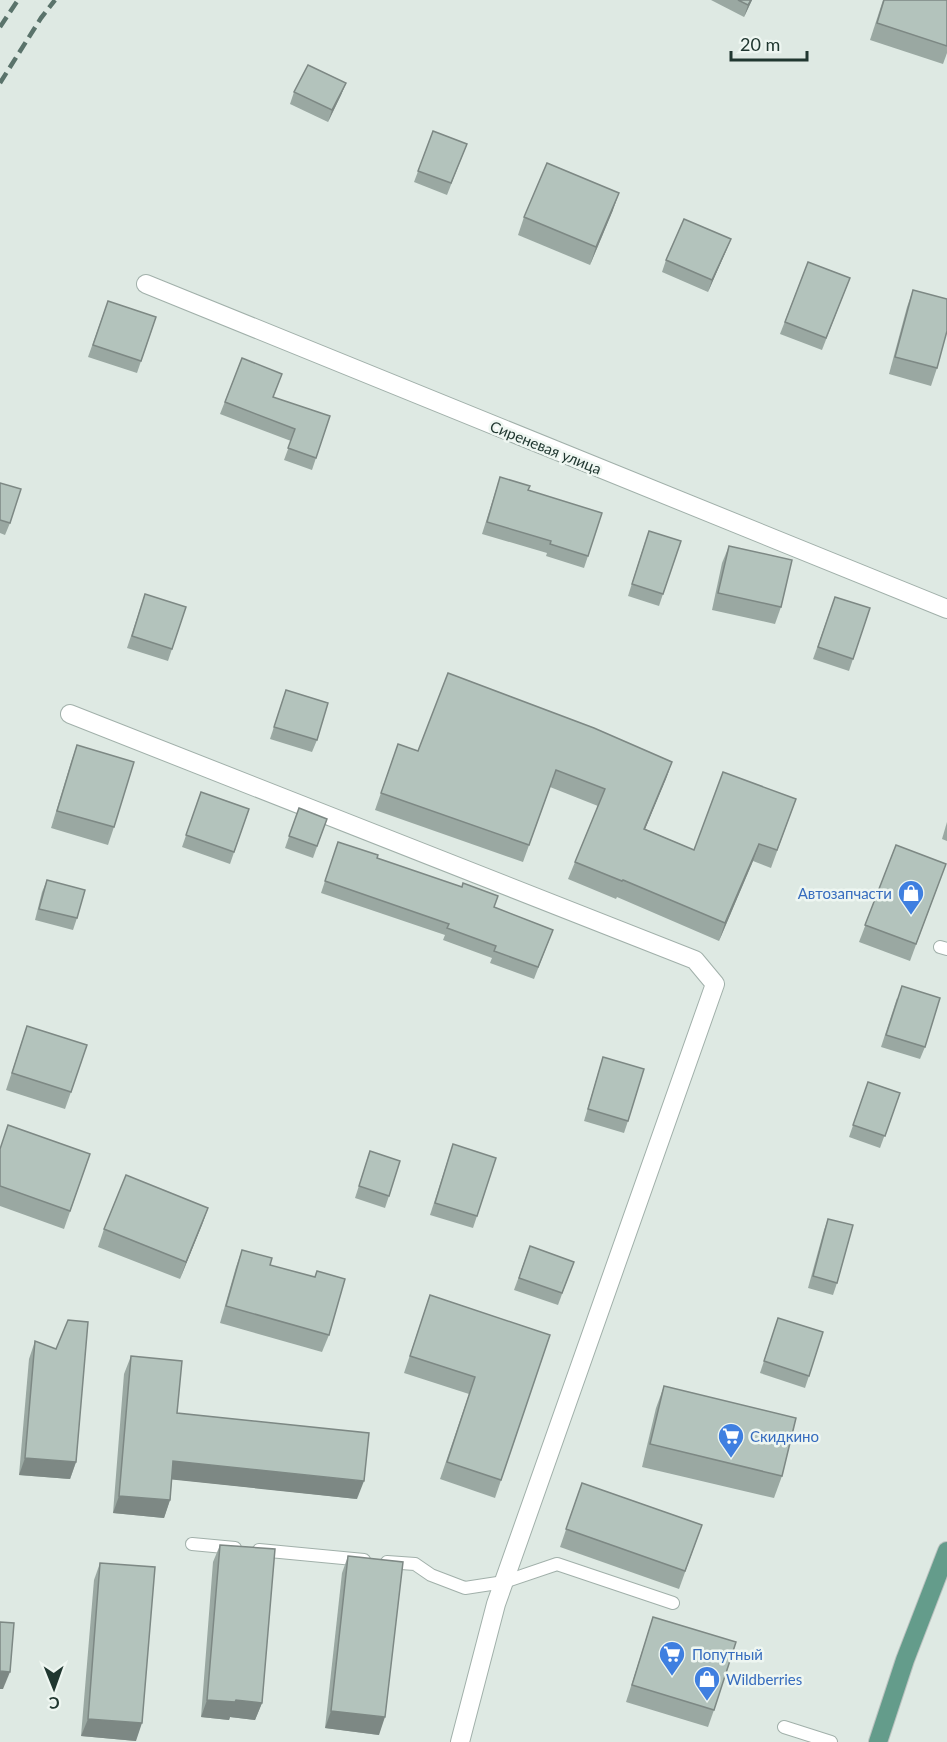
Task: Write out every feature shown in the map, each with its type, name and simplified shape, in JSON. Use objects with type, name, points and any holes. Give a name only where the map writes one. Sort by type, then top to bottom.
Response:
[{"type":"main road","points":[[879,1742],[905,1660],[947,1551]]},
{"type":"street","name":"Сиреневая улица","points":[[146,284],[947,609]]},
{"type":"street","points":[[70,714],[696,960],[715,984],[496,1604],[460,1742]]},
{"type":"lane","points":[[192,1544],[415,1564],[431,1575],[465,1588],[504,1582],[557,1564],[672,1604]]},
{"type":"lane","points":[[784,1727],[831,1742]]},
{"type":"building","points":[[738,0],[751,0],[748,5]]},
{"type":"building","points":[[884,0],[947,0],[947,46],[877,23]]},
{"type":"building","points":[[308,65],[346,83],[332,110],[294,92]]},
{"type":"building","points":[[433,131],[467,144],[451,183],[418,171]]},
{"type":"building","points":[[547,163],[619,193],[596,247],[524,217]]},
{"type":"building","points":[[684,219],[731,239],[712,280],[666,260]]},
{"type":"building","points":[[808,262],[850,278],[826,338],[785,322]]},
{"type":"building","points":[[913,290],[947,299],[947,331],[937,368],[895,357]]},
{"type":"building","points":[[108,301],[156,317],[141,361],[93,345]]},
{"type":"building","points":[[242,358],[282,374],[273,397],[330,416],[316,458],[288,448],[295,429],[225,402]]},
{"type":"building","points":[[500,477],[530,486],[528,490],[602,513],[588,556],[550,544],[551,541],[487,522]]},
{"type":"building","points":[[0,483],[21,489],[10,523],[0,520]]},
{"type":"building","points":[[649,531],[681,541],[663,594],[632,584]]},
{"type":"building","points":[[729,546],[792,560],[781,607],[718,593]]},
{"type":"building","points":[[145,594],[186,607],[172,649],[132,636]]},
{"type":"building","points":[[835,597],[870,608],[853,659],[818,647]]},
{"type":"building","points":[[448,673],[594,728],[672,762],[644,829],[694,850],[723,772],[796,799],[777,850],[759,844],[725,923],[575,862],[605,789],[556,770],[529,845],[381,793],[398,744],[418,751]]},
{"type":"building","points":[[286,690],[328,703],[317,740],[274,727]]},
{"type":"building","points":[[77,745],[134,762],[114,827],[57,811]]},
{"type":"building","points":[[201,792],[249,809],[234,852],[186,835]]},
{"type":"building","points":[[299,808],[327,819],[317,846],[289,836]]},
{"type":"building","points":[[338,842],[462,887],[463,883],[498,896],[494,907],[553,930],[538,967],[494,951],[496,946],[447,928],[449,924],[325,881]]},
{"type":"building","points":[[896,845],[946,864],[916,944],[865,925]]},
{"type":"building","points":[[47,880],[85,890],[77,918],[39,909]]},
{"type":"building","points":[[902,986],[940,998],[925,1047],[886,1035]]},
{"type":"building","points":[[27,1026],[87,1045],[71,1092],[12,1073]]},
{"type":"building","points":[[603,1057],[644,1069],[628,1121],[588,1109]]},
{"type":"building","points":[[868,1082],[900,1093],[885,1136],[853,1125]]},
{"type":"building","points":[[8,1125],[90,1154],[70,1211],[0,1186],[0,1149]]},
{"type":"building","points":[[453,1144],[496,1158],[477,1216],[435,1203]]},
{"type":"building","points":[[370,1151],[400,1161],[389,1196],[359,1186]]},
{"type":"building","points":[[126,1175],[208,1208],[186,1262],[104,1229]]},
{"type":"building","points":[[828,1219],[853,1225],[837,1283],[813,1276]]},
{"type":"building","points":[[530,1246],[574,1262],[562,1293],[519,1278]]},
{"type":"building","points":[[242,1250],[272,1258],[270,1265],[315,1277],[317,1271],[345,1279],[329,1335],[226,1306]]},
{"type":"building","points":[[430,1295],[550,1335],[501,1480],[447,1462],[475,1377],[410,1356]]},
{"type":"building","points":[[778,1318],[823,1332],[809,1376],[764,1361]]},
{"type":"building","points":[[68,1320],[88,1322],[76,1462],[25,1458],[35,1341],[56,1349]]},
{"type":"building","points":[[131,1356],[182,1361],[177,1413],[369,1433],[364,1481],[173,1461],[170,1500],[119,1496]]},
{"type":"building","points":[[664,1386],[796,1418],[782,1476],[650,1444]]},
{"type":"building","points":[[582,1483],[702,1525],[685,1571],[566,1529]]},
{"type":"building","points":[[220,1545],[275,1549],[262,1703],[207,1700]]},
{"type":"building","points":[[348,1556],[403,1562],[385,1717],[331,1711]]},
{"type":"building","points":[[100,1563],[155,1567],[142,1723],[88,1719]]},
{"type":"building","points":[[653,1617],[736,1642],[714,1710],[632,1685]]},
{"type":"building","points":[[0,1622],[14,1623],[10,1672],[0,1671]]},
{"type":"railway","points":[[0,27],[18,0]]},
{"type":"railway","points":[[0,83],[55,0]]},
{"type":"place","name":"Автозапчасти","points":[[911,916]]},
{"type":"place","name":"Скидкино","points":[[731,1459]]},
{"type":"place","name":"Попутный","points":[[672,1677]]},
{"type":"place","name":"Wildberries","points":[[707,1702]]}]
